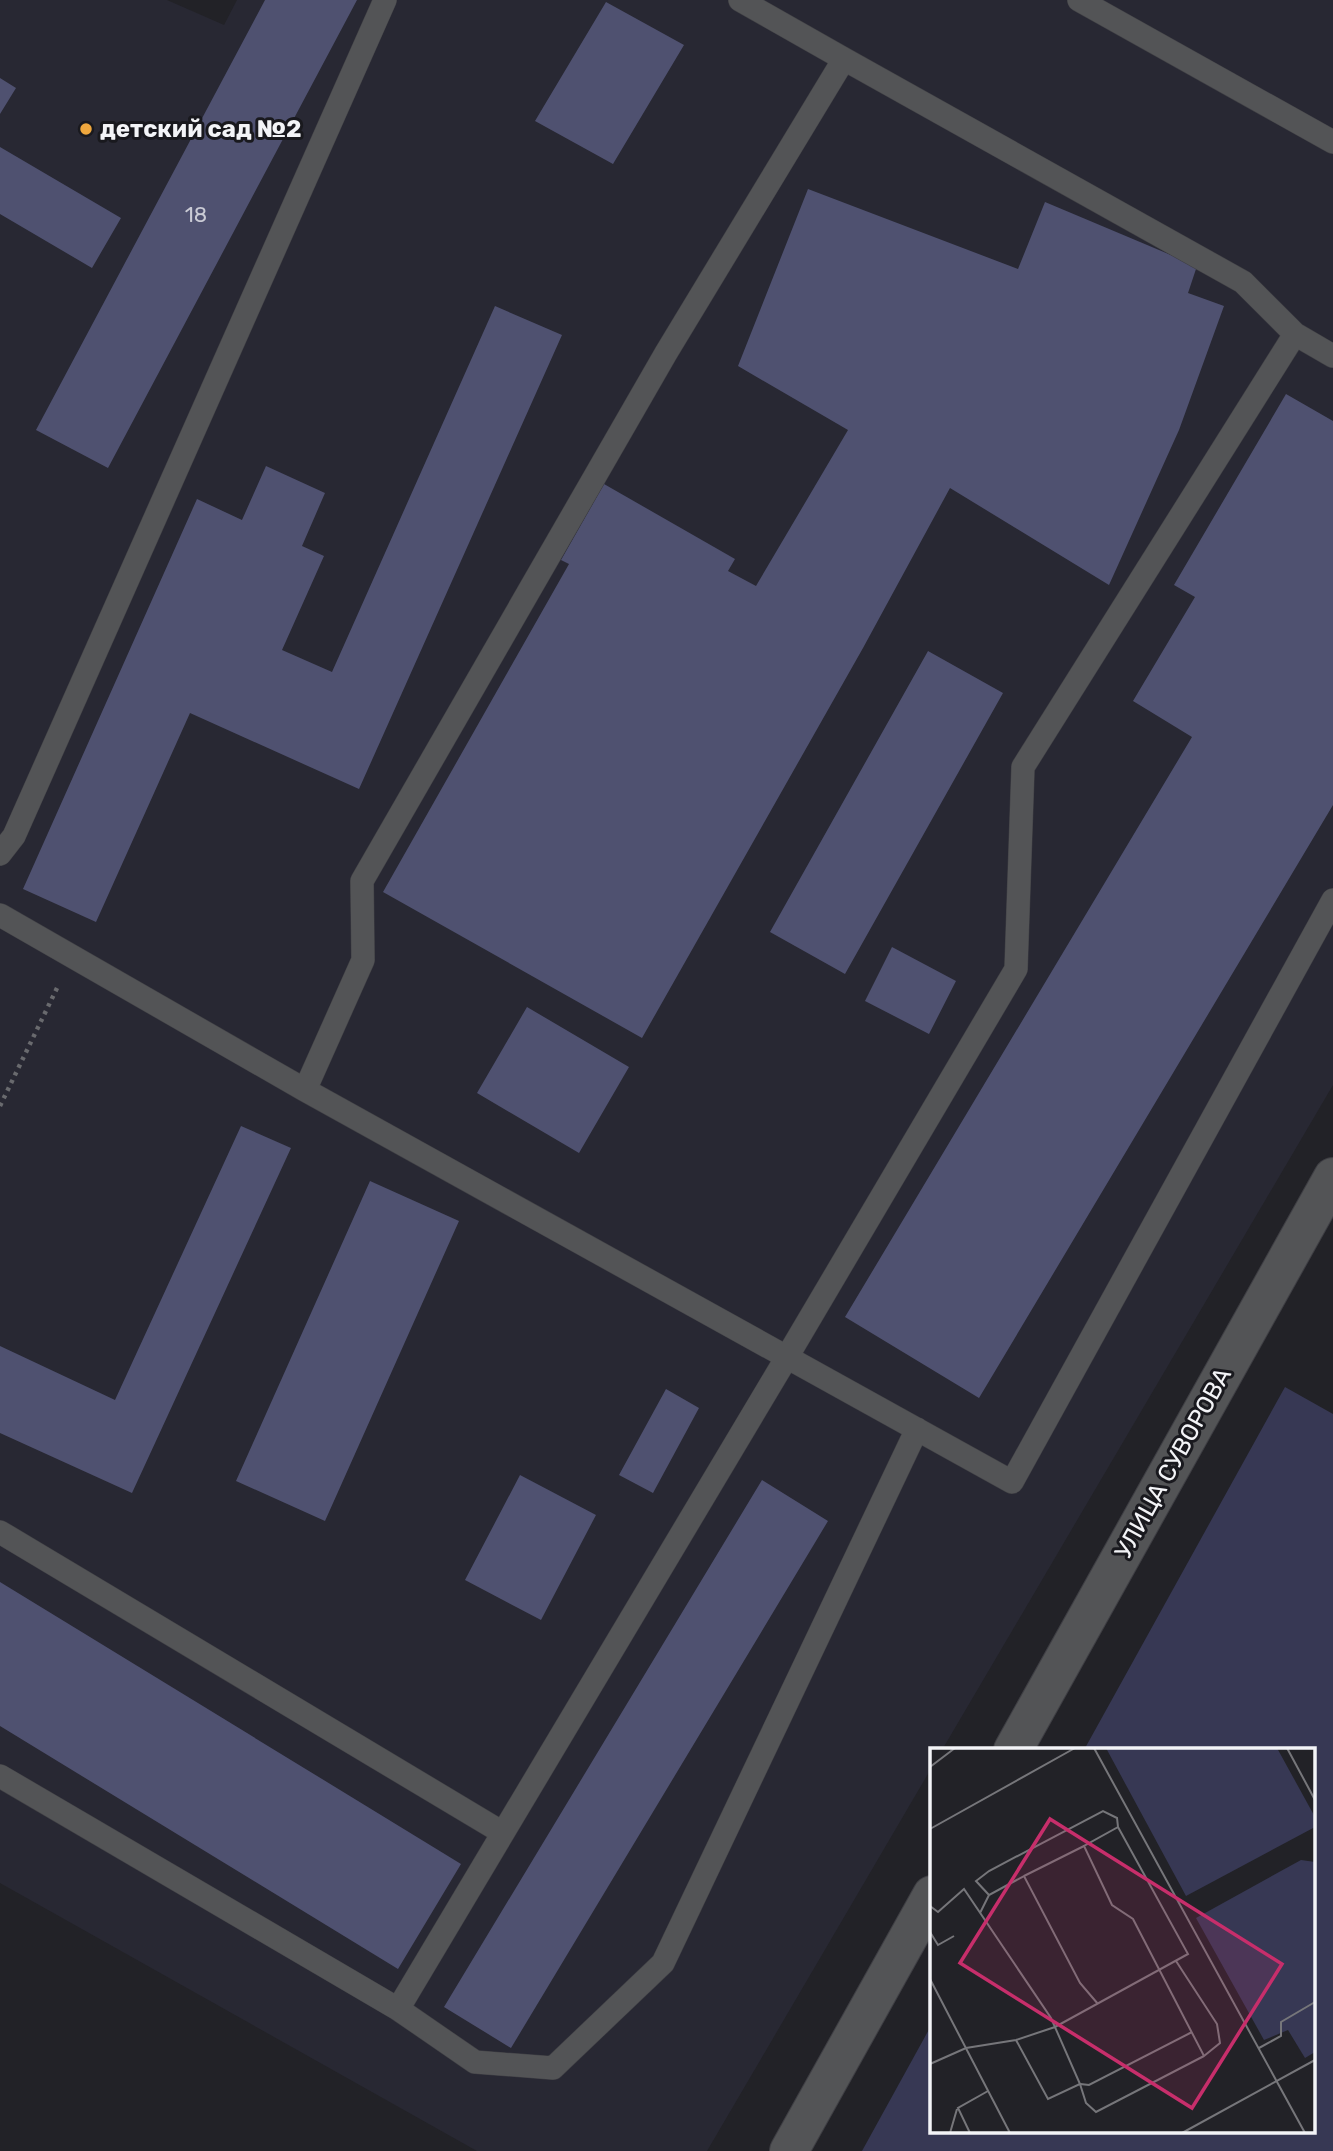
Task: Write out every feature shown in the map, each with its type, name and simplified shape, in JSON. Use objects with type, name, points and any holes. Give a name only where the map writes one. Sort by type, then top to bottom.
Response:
[{"type":"street","name":"УЛИЦА СУВОРОВА","points":[[1014,1748],[1333,1177]]},
{"type":"street","points":[[789,2151],[930,1899]]},
{"type":"lane","points":[[0,854],[14,836],[385,0]]},
{"type":"lane","points":[[740,0],[1243,282],[1295,334],[1333,356]]},
{"type":"lane","points":[[1079,0],[1333,142]]},
{"type":"lane","points":[[305,1090],[363,960],[362,881],[666,353],[844,60]]},
{"type":"lane","points":[[398,2009],[1016,969],[1023,767],[1295,334]]},
{"type":"lane","points":[[0,915],[305,1090],[1012,1482],[1333,900]]},
{"type":"lane","points":[[0,1776],[398,2009],[475,2062],[552,2068],[663,1963],[917,1429]]},
{"type":"lane","points":[[0,1532],[503,1833]]},
{"type":"path","points":[[0,1106],[72,956]]},
{"type":"shaded area","points":[[0,0],[167,0],[224,25],[237,0],[1333,0],[1333,1085],[943,1748],[930,1748],[930,1770],[707,2151],[477,2151],[0,1883]]},
{"type":"shaded area","points":[[1285,1387],[1333,1414],[1333,2151],[862,2151],[930,2028],[930,2134],[1316,2134],[1316,1748],[1085,1748]]},
{"type":"building","points":[[265,0],[357,0],[108,468],[36,430]]},
{"type":"building","points":[[606,2],[684,45],[613,164],[535,121]]},
{"type":"building","points":[[0,78],[16,88],[0,114]]},
{"type":"building","points":[[0,147],[121,218],[92,268],[0,214]]},
{"type":"building","points":[[808,189],[1018,269],[1045,202],[1197,266],[1188,293],[1224,306],[1179,430],[1109,585],[950,488],[863,648],[642,1038],[383,892],[569,564],[561,560],[604,484],[735,559],[728,571],[756,586],[848,430],[738,366]]},
{"type":"building","points":[[495,306],[562,335],[359,789],[190,713],[96,922],[23,889],[197,499],[242,520],[266,466],[325,493],[302,546],[324,556],[282,650],[332,672]]},
{"type":"building","points":[[1286,394],[1333,421],[1333,805],[979,1398],[845,1317],[1192,737],[1133,701],[1195,597],[1174,585]]},
{"type":"building","points":[[928,651],[1003,693],[845,974],[770,932]]},
{"type":"building","points":[[892,947],[956,981],[929,1034],[865,1001]]},
{"type":"building","points":[[527,1007],[629,1067],[579,1153],[477,1093]]},
{"type":"building","points":[[241,1126],[291,1148],[132,1493],[0,1433],[0,1346],[115,1400]]},
{"type":"building","points":[[370,1181],[459,1221],[325,1521],[236,1481]]},
{"type":"building","points":[[666,1389],[699,1408],[653,1493],[619,1475]]},
{"type":"building","points":[[520,1475],[596,1515],[541,1620],[465,1580]]},
{"type":"building","points":[[762,1480],[828,1521],[511,2048],[444,2007]]},
{"type":"building","points":[[0,1582],[461,1864],[398,1969],[0,1726]]},
{"type":"place","name":"детский сад №2","points":[[86,129]]}]
